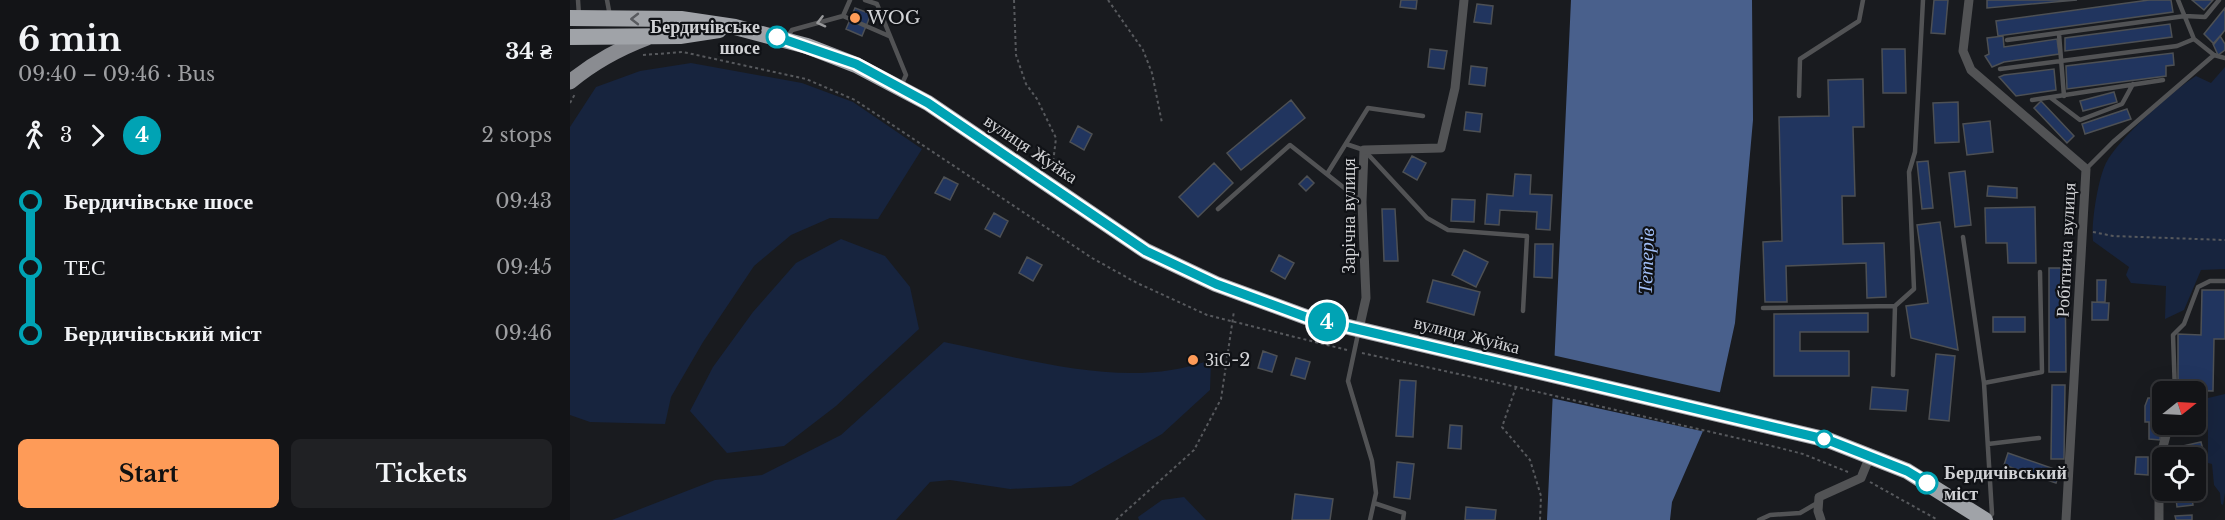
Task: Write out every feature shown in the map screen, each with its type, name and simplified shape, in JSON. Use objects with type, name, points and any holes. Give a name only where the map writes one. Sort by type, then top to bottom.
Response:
[{"type":"highway","points":[[575,18],[681,19],[735,27],[786,40]]},
{"type":"highway","points":[[570,37],[680,36],[735,27]]},
{"type":"highway","name":"вулиця Жуйка","points":[[786,40],[856,64],[928,103],[1146,251],[1216,284],[1306,317],[1828,440],[1907,471],[1986,520]]},
{"type":"main road","points":[[575,85],[598,60],[650,37]]},
{"type":"street","name":"Зарічна вулиця","points":[[1359,329],[1366,298],[1362,202],[1364,150],[1441,148],[1455,88],[1464,0]]},
{"type":"street","name":"Робітнича вулиця","points":[[1969,0],[1963,51],[1971,70],[2086,169],[2066,520]]},
{"type":"street","points":[[2159,520],[2159,462],[2166,435]]},
{"type":"street","points":[[1821,520],[1818,511],[1819,497],[1861,478],[1870,456]]},
{"type":"lane","points":[[575,18],[578,0]]},
{"type":"lane","points":[[607,0],[610,19]]},
{"type":"lane","points":[[843,16],[850,0]]},
{"type":"lane","points":[[865,0],[877,4],[906,75],[900,88]]},
{"type":"lane","points":[[1799,96],[1800,59],[1859,21],[1863,0]]},
{"type":"lane","points":[[1763,308],[1895,306],[1914,289],[1910,172],[1916,152],[1923,0]]},
{"type":"lane","points":[[2178,0],[2194,39],[2214,55],[2225,58]]},
{"type":"lane","points":[[2007,40],[2186,16],[2205,17],[2219,0]]},
{"type":"lane","points":[[786,40],[792,30],[843,16],[889,36]]},
{"type":"lane","points":[[2059,34],[2064,96]]},
{"type":"lane","points":[[2000,69],[2177,45],[2194,39]]},
{"type":"lane","points":[[2086,169],[2113,142],[2214,55]]},
{"type":"lane","points":[[2032,100],[2163,80]]},
{"type":"lane","points":[[2051,98],[2080,120],[2122,104],[2133,84]]},
{"type":"lane","points":[[1327,174],[1368,108],[1423,116]]},
{"type":"lane","points":[[1346,144],[1364,150],[1427,218],[1448,230],[1527,236],[1523,311]]},
{"type":"lane","points":[[1218,209],[1290,145],[1362,202]]},
{"type":"lane","points":[[1963,237],[1984,383],[1992,514],[1986,520]]},
{"type":"lane","points":[[1984,383],[2042,372],[2040,272]]},
{"type":"lane","points":[[2175,381],[2173,335],[2184,324],[2198,287],[2210,281],[2225,281]]},
{"type":"lane","points":[[1893,375],[1895,306]]},
{"type":"lane","points":[[1359,329],[1348,381],[1372,461],[1376,493],[1370,520]]},
{"type":"lane","points":[[1988,444],[2039,438]]},
{"type":"lane","points":[[1759,520],[1770,514],[1800,513],[1819,502]]},
{"type":"lane","points":[[1374,503],[1404,513],[1403,520]]},
{"type":"path","points":[[1014,0],[1016,55],[1026,84],[1037,99],[1056,138],[1053,163],[1043,181]]},
{"type":"path","points":[[1108,0],[1143,50],[1152,73],[1162,123]]},
{"type":"path","points":[[641,55],[682,52],[806,80],[855,100],[1092,258],[1137,283],[1207,315],[1354,352],[1776,447]]},
{"type":"path","points":[[570,103],[575,85]]},
{"type":"path","points":[[2083,230],[2113,236],[2225,240]]},
{"type":"path","points":[[1116,520],[1194,450],[1221,399],[1234,311]]},
{"type":"path","points":[[1516,387],[1502,427],[1530,460],[1541,496],[1540,520]]},
{"type":"shaded area","points":[[691,63],[802,83],[853,102],[922,149],[878,219],[830,218],[791,235],[754,266],[703,342],[671,397],[665,424],[590,422],[570,415],[570,127],[596,87],[640,71]]},
{"type":"shaded area","points":[[2225,67],[2225,269],[2201,270],[2184,310],[2165,319],[2166,286],[2131,283],[2126,275],[2129,267],[2093,241],[2094,213],[2100,179],[2106,163],[2122,141],[2160,104],[2196,76],[2211,83]]},
{"type":"shaded area","points":[[841,239],[885,256],[910,287],[919,329],[836,406],[784,446],[727,453],[690,411],[713,367],[753,312],[796,263]]},
{"type":"shaded area","points":[[944,342],[1057,366],[1115,373],[1171,370],[1211,360],[1210,390],[1162,434],[1071,486],[1010,489],[950,480],[930,482],[896,520],[612,520],[715,480],[762,475],[841,435]]},
{"type":"shaded area","points":[[2225,394],[2223,505],[2220,493],[2214,485],[2212,464],[2208,463],[2208,398]]},
{"type":"shaded area","points":[[1184,497],[1206,520],[1139,520],[1138,517],[1162,500]]},
{"type":"water","name":"Тетерів","points":[[1571,0],[1752,0],[1753,120],[1735,323],[1720,392],[1672,502],[1670,520],[1547,520]]},
{"type":"pier","points":[[1552,355],[1723,393],[1706,432],[1551,398]]},
{"type":"building","points":[[1401,0],[1417,0],[1416,9],[1400,7]]},
{"type":"building","points":[[1934,0],[1948,0],[1945,34],[1931,33]]},
{"type":"building","points":[[1987,0],[2077,0],[1987,8]]},
{"type":"building","points":[[2149,0],[2171,0],[2173,12],[1998,36],[1996,21]]},
{"type":"building","points":[[2192,0],[2213,0],[2204,10]]},
{"type":"building","points":[[1477,4],[1493,6],[1491,24],[1474,22]]},
{"type":"building","points":[[855,8],[871,14],[862,36],[846,29]]},
{"type":"building","points":[[2225,8],[2225,30],[2214,44],[2204,34]]},
{"type":"building","points":[[2170,24],[2172,37],[2065,51],[2065,38]]},
{"type":"building","points":[[2003,36],[2004,47],[2057,39],[2059,54],[2004,62],[1992,67],[1985,56],[1989,54],[1987,38]]},
{"type":"building","points":[[2220,36],[2225,44],[2225,50],[2218,55],[2213,44]]},
{"type":"building","points":[[1430,49],[1447,51],[1444,69],[1428,67]]},
{"type":"building","points":[[1882,49],[1905,49],[1906,93],[1883,93]]},
{"type":"building","points":[[2173,53],[2174,65],[2166,66],[2166,76],[2067,89],[2066,66]]},
{"type":"building","points":[[1471,66],[1487,68],[1485,86],[1469,84]]},
{"type":"building","points":[[2054,69],[2056,90],[2016,96],[1999,77],[2004,75]]},
{"type":"building","points":[[1863,79],[1864,127],[1853,127],[1855,196],[1842,196],[1843,244],[1884,243],[1886,297],[1867,298],[1866,263],[1786,266],[1787,302],[1765,302],[1763,242],[1782,241],[1779,117],[1829,116],[1828,80]]},
{"type":"building","points":[[2114,92],[2117,102],[2083,111],[2080,101]]},
{"type":"building","points":[[1291,100],[1305,118],[1241,170],[1227,153]]},
{"type":"building","points":[[2041,101],[2074,136],[2067,143],[2034,108]]},
{"type":"building","points":[[1958,102],[1959,142],[1935,143],[1933,103]]},
{"type":"building","points":[[2127,109],[2131,119],[2085,134],[2082,124]]},
{"type":"building","points":[[1466,112],[1482,114],[1480,132],[1464,130]]},
{"type":"building","points":[[1990,121],[1993,152],[1967,155],[1963,124]]},
{"type":"building","points":[[1078,126],[1092,134],[1084,150],[1070,142]]},
{"type":"building","points":[[1412,156],[1426,163],[1417,180],[1403,172]]},
{"type":"building","points":[[1928,161],[1933,208],[1922,209],[1917,162]]},
{"type":"building","points":[[1214,163],[1233,183],[1198,217],[1179,197]]},
{"type":"building","points":[[1965,171],[1971,225],[1955,227],[1949,173]]},
{"type":"building","points":[[1515,174],[1531,175],[1530,194],[1552,195],[1550,230],[1536,229],[1537,212],[1500,210],[1499,225],[1485,224],[1487,194],[1513,196]]},
{"type":"building","points":[[1307,176],[1314,183],[1306,191],[1299,184]]},
{"type":"building","points":[[944,177],[958,184],[950,200],[935,193]]},
{"type":"building","points":[[1988,186],[2017,188],[2017,198],[1987,196]]},
{"type":"building","points":[[1452,199],[1475,200],[1474,222],[1451,221]]},
{"type":"building","points":[[2035,207],[2036,263],[2008,263],[2007,243],[1986,243],[1985,208]]},
{"type":"building","points":[[1382,209],[1395,209],[1398,261],[1384,261]]},
{"type":"building","points":[[994,213],[1008,221],[1000,237],[985,229]]},
{"type":"building","points":[[1940,222],[1958,350],[1911,338],[1906,306],[1928,303],[1917,225]]},
{"type":"building","points":[[1535,244],[1553,244],[1552,278],[1534,277]]},
{"type":"building","points":[[1464,250],[1488,262],[1476,287],[1452,275]]},
{"type":"building","points":[[1279,255],[1294,263],[1285,279],[1271,271]]},
{"type":"building","points":[[1027,257],[1042,265],[1033,281],[1019,273]]},
{"type":"building","points":[[2049,268],[2065,268],[2066,372],[2049,372]]},
{"type":"building","points":[[1433,280],[1480,292],[1474,315],[1427,302]]},
{"type":"building","points":[[2097,280],[2106,280],[2105,302],[2097,302]]},
{"type":"building","points":[[2202,290],[2225,290],[2225,339],[2214,339],[2213,391],[2206,391],[2206,381],[2178,381],[2178,334],[2201,335]]},
{"type":"building","points":[[2092,302],[2109,303],[2108,320],[2092,320]]},
{"type":"building","points":[[1868,313],[1868,332],[1800,332],[1800,351],[1849,351],[1849,376],[1774,376],[1774,314]]},
{"type":"building","points":[[1993,317],[2025,317],[2025,332],[1993,332]]},
{"type":"building","points":[[1263,351],[1277,356],[1272,372],[1258,368]]},
{"type":"building","points":[[1936,354],[1955,356],[1949,421],[1929,419]]},
{"type":"building","points":[[1296,358],[1310,362],[1305,379],[1291,375]]},
{"type":"building","points":[[1400,380],[1416,381],[1413,437],[1396,436]]},
{"type":"building","points":[[2052,385],[2065,385],[2064,459],[2051,459]]},
{"type":"building","points":[[1872,387],[1908,390],[1906,411],[1870,409]]},
{"type":"building","points":[[2152,394],[2152,435],[2160,435],[2160,440],[2149,439],[2149,422],[2145,422],[2145,406],[2148,398],[2151,398]]},
{"type":"building","points":[[1450,425],[1462,426],[1461,449],[1448,448]]},
{"type":"building","points":[[2201,442],[2202,447],[2178,447]]},
{"type":"building","points":[[2008,453],[2060,471],[2056,483],[2004,465]]},
{"type":"building","points":[[2136,457],[2148,457],[2148,475],[2135,474]]},
{"type":"building","points":[[1397,462],[1414,464],[1410,499],[1394,497]]},
{"type":"building","points":[[1295,494],[1333,499],[1330,520],[1292,520]]},
{"type":"building","points":[[2176,501],[2192,501],[2193,505],[2177,507]]},
{"type":"building","points":[[1466,507],[1496,510],[1495,520],[1465,520]]},
{"type":"building","points":[[2192,515],[2192,520],[2176,520],[2175,516]]},
{"type":"bus line","name":"4","points":[[777,37],[856,64],[928,103],[1146,251],[1216,284],[1306,317],[1828,440],[1907,471],[1927,483]]},
{"type":"place","name":"WOG","points":[[855,18]]},
{"type":"place","name":"Бердичівське шосе","points":[[777,37]]},
{"type":"place","name":"ЗіС-2","points":[[1193,360]]},
{"type":"place","name":"Бердичівський міст","points":[[1927,483]]}]
